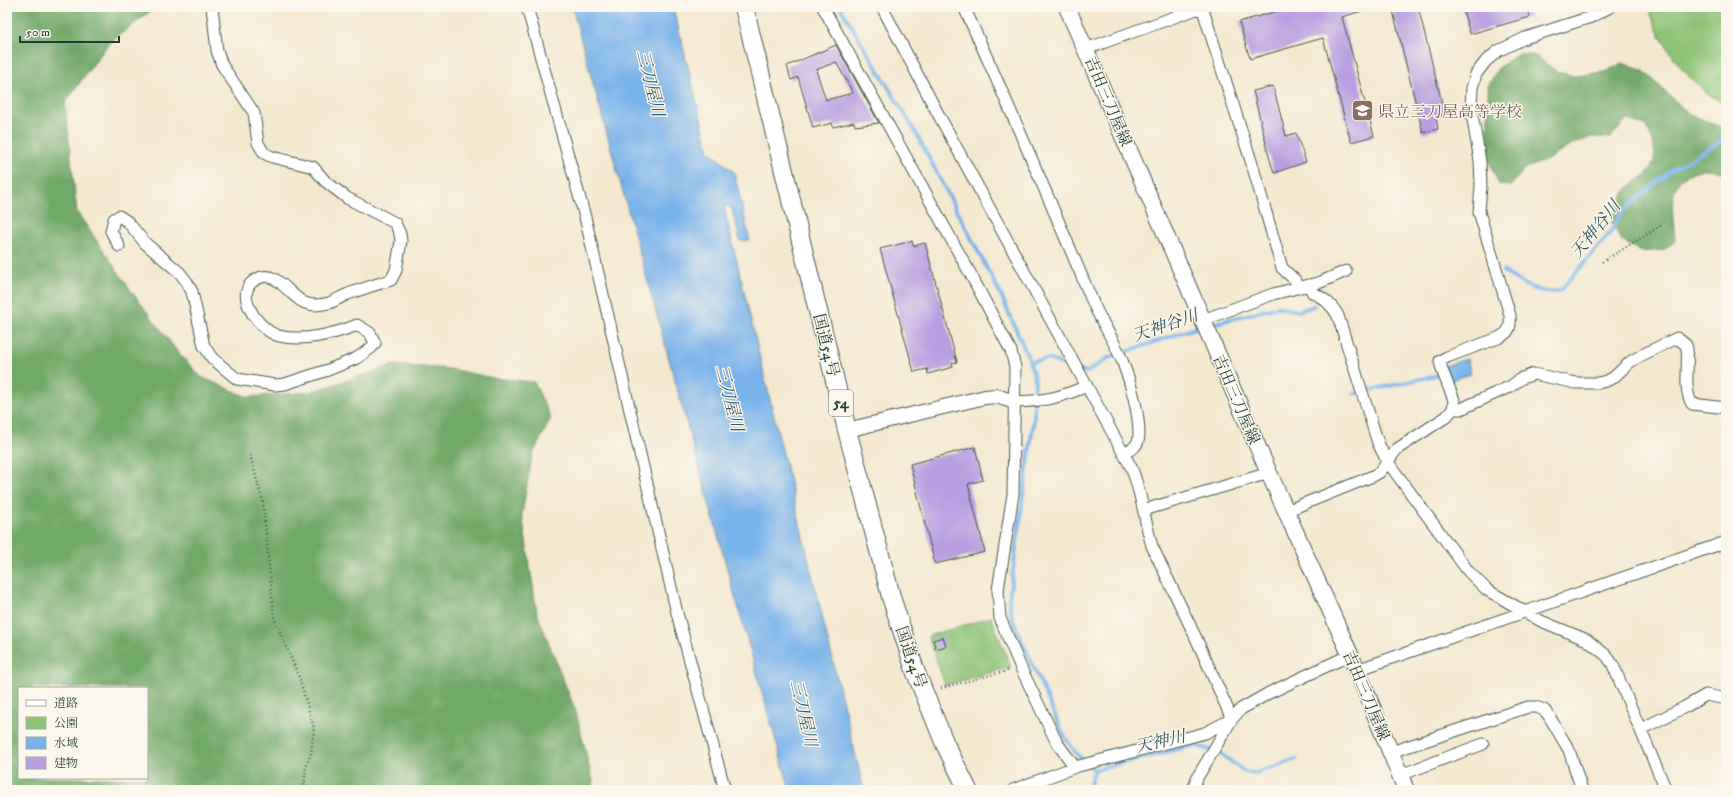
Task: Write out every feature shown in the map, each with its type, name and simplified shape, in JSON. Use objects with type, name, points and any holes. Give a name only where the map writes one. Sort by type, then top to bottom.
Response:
[{"type":"highway","name":"国道54号","points":[[744,7],[848,430],[892,600],[916,673],[945,744],[968,790]]},
{"type":"main road","name":"吉田三刀屋線","points":[[1067,7],[1269,473],[1357,670],[1406,790]]},
{"type":"street","points":[[119,246],[111,231],[114,219],[119,216],[128,222],[145,243],[180,273],[187,282],[196,306],[204,346],[212,358],[237,379],[275,385],[285,384],[328,370],[357,358],[371,348],[374,343],[370,332],[357,325],[342,331],[325,335],[292,338],[278,336],[261,325],[246,303],[246,295],[250,285],[258,278],[264,277],[272,278],[293,296],[305,303],[315,305],[329,303],[348,294],[391,280],[396,270],[400,234],[395,223],[347,198],[325,181],[313,167],[272,157],[264,153],[258,142],[254,113],[222,65],[217,51],[212,7]]},
{"type":"street","points":[[527,7],[585,217],[677,613],[725,790]]},
{"type":"street","points":[[823,7],[971,275],[1011,351],[1015,367],[1012,494],[998,590],[1000,618],[1021,668],[1057,744],[1075,768]]},
{"type":"street","points":[[882,7],[1138,483],[1147,532],[1152,546],[1199,644],[1232,719]]},
{"type":"street","points":[[964,7],[1007,101],[1094,305],[1123,363],[1136,413],[1139,435],[1138,443],[1135,448],[1123,453]]},
{"type":"street","points":[[1086,49],[1202,7],[1252,164],[1282,268],[1296,281]]},
{"type":"street","points":[[1286,511],[1380,472],[1397,450],[1446,417],[1453,409],[1454,400],[1440,361],[1506,334],[1510,329],[1510,315],[1479,212],[1481,186],[1480,161],[1471,108],[1472,88],[1476,74],[1486,61],[1498,51],[1525,38],[1591,17],[1610,7]]},
{"type":"street","points":[[1203,320],[1273,294],[1321,282],[1346,270]]},
{"type":"street","points":[[1312,292],[1323,298],[1331,305],[1338,316],[1378,443],[1387,461],[1468,571],[1487,590],[1542,621],[1587,640],[1607,656],[1613,665],[1666,790]]},
{"type":"street","points":[[1453,409],[1461,409],[1510,386],[1522,378],[1534,374],[1576,383],[1606,381],[1613,378],[1630,362],[1677,338],[1686,345],[1687,349],[1688,395],[1692,404],[1726,408]]},
{"type":"street","points":[[848,430],[985,397],[997,396],[1014,402],[1043,401],[1065,396],[1087,386]]},
{"type":"street","points":[[1144,510],[1269,473]]},
{"type":"street","points":[[1357,670],[1726,542]]},
{"type":"street","points":[[1193,790],[1197,778],[1232,719],[1241,709],[1269,693],[1350,655]]},
{"type":"street","points":[[1640,729],[1686,707],[1706,695],[1726,699]]},
{"type":"street","points":[[1391,752],[1528,708],[1536,707],[1544,710],[1549,716],[1569,750],[1582,790]]},
{"type":"street","points":[[1013,790],[1075,768],[1205,733],[1232,719]]},
{"type":"street","points":[[1400,775],[1483,744]]},
{"type":"path","points":[[1602,262],[1662,225]]},
{"type":"path","points":[[250,455],[263,502],[274,618],[299,677],[314,728],[311,753],[306,767],[304,790]]},
{"type":"path","points":[[941,688],[1021,668]]},
{"type":"green space","points":[[7,7],[156,7],[109,43],[65,103],[77,212],[132,292],[177,351],[201,377],[248,397],[310,392],[394,365],[451,369],[493,378],[534,382],[551,418],[532,456],[522,514],[537,613],[576,712],[595,790],[7,790]]},
{"type":"green space","points":[[1649,7],[1726,7],[1726,105],[1704,91],[1690,78],[1675,60],[1656,28]]},
{"type":"green space","points":[[1520,53],[1536,56],[1557,72],[1575,76],[1604,72],[1623,63],[1644,71],[1689,114],[1726,129],[1726,175],[1719,171],[1708,169],[1700,170],[1686,176],[1679,183],[1673,200],[1675,241],[1664,250],[1642,252],[1622,241],[1611,221],[1627,190],[1651,168],[1654,149],[1651,137],[1645,125],[1627,120],[1610,138],[1592,137],[1574,144],[1549,159],[1524,169],[1511,186],[1499,185],[1488,158],[1488,86],[1499,67]]},
{"type":"green space","points":[[991,617],[1011,667],[945,685],[928,636]]},
{"type":"water","name":"三刀屋川","points":[[572,7],[673,7],[709,151],[734,172],[750,240],[740,241],[732,209],[727,206],[724,208],[864,790],[790,790],[707,497]]},
{"type":"water","points":[[1467,359],[1471,374],[1448,381],[1444,366]]},
{"type":"building","points":[[1291,7],[1365,7],[1365,10],[1342,17],[1374,136],[1351,142],[1323,38],[1250,59],[1239,22]]},
{"type":"building","points":[[1392,7],[1418,7],[1445,115],[1436,117],[1438,129],[1423,133]]},
{"type":"building","points":[[1462,7],[1527,7],[1530,17],[1470,34]]},
{"type":"building","points":[[836,45],[879,123],[855,126],[854,122],[833,127],[832,123],[813,128],[798,77],[791,80],[787,66]],"holes":[[[836,62],[853,93],[826,100],[816,70]]]},
{"type":"building","points":[[1273,86],[1286,136],[1296,133],[1306,162],[1274,173],[1265,143],[1253,91]]},
{"type":"building","points":[[912,241],[913,246],[925,243],[957,362],[952,363],[953,367],[928,374],[927,369],[914,372],[880,249]]},
{"type":"building","points":[[975,447],[983,480],[968,484],[985,552],[935,564],[910,464]]},
{"type":"building","points":[[943,637],[946,646],[936,649],[933,640]]},
{"type":"waterway","points":[[840,7],[916,133],[1001,295],[1028,357],[1035,379],[1034,418],[1009,599],[1012,618],[1063,734],[1075,752],[1094,770]]},
{"type":"waterway","name":"天神谷川","points":[[1503,271],[1523,284],[1537,290],[1545,292],[1561,290],[1611,232],[1621,213],[1670,171],[1726,138]]},
{"type":"waterway","name":"天神谷川","points":[[1208,325],[1278,307],[1299,311],[1314,306]]},
{"type":"waterway","name":"天神谷川","points":[[1080,370],[1087,372],[1108,358],[1201,326]]},
{"type":"waterway","name":"天神谷川","points":[[1029,362],[1048,359],[1073,368]]},
{"type":"waterway","name":"天神谷川","points":[[1354,394],[1442,374]]},
{"type":"waterway","name":"天神川","points":[[1094,770],[1195,745],[1221,754],[1245,772],[1256,773],[1296,759]]},
{"type":"waterway","points":[[1089,790],[1094,770]]},
{"type":"place","name":"県立三刀屋高等学校","points":[[1362,111]]}]
